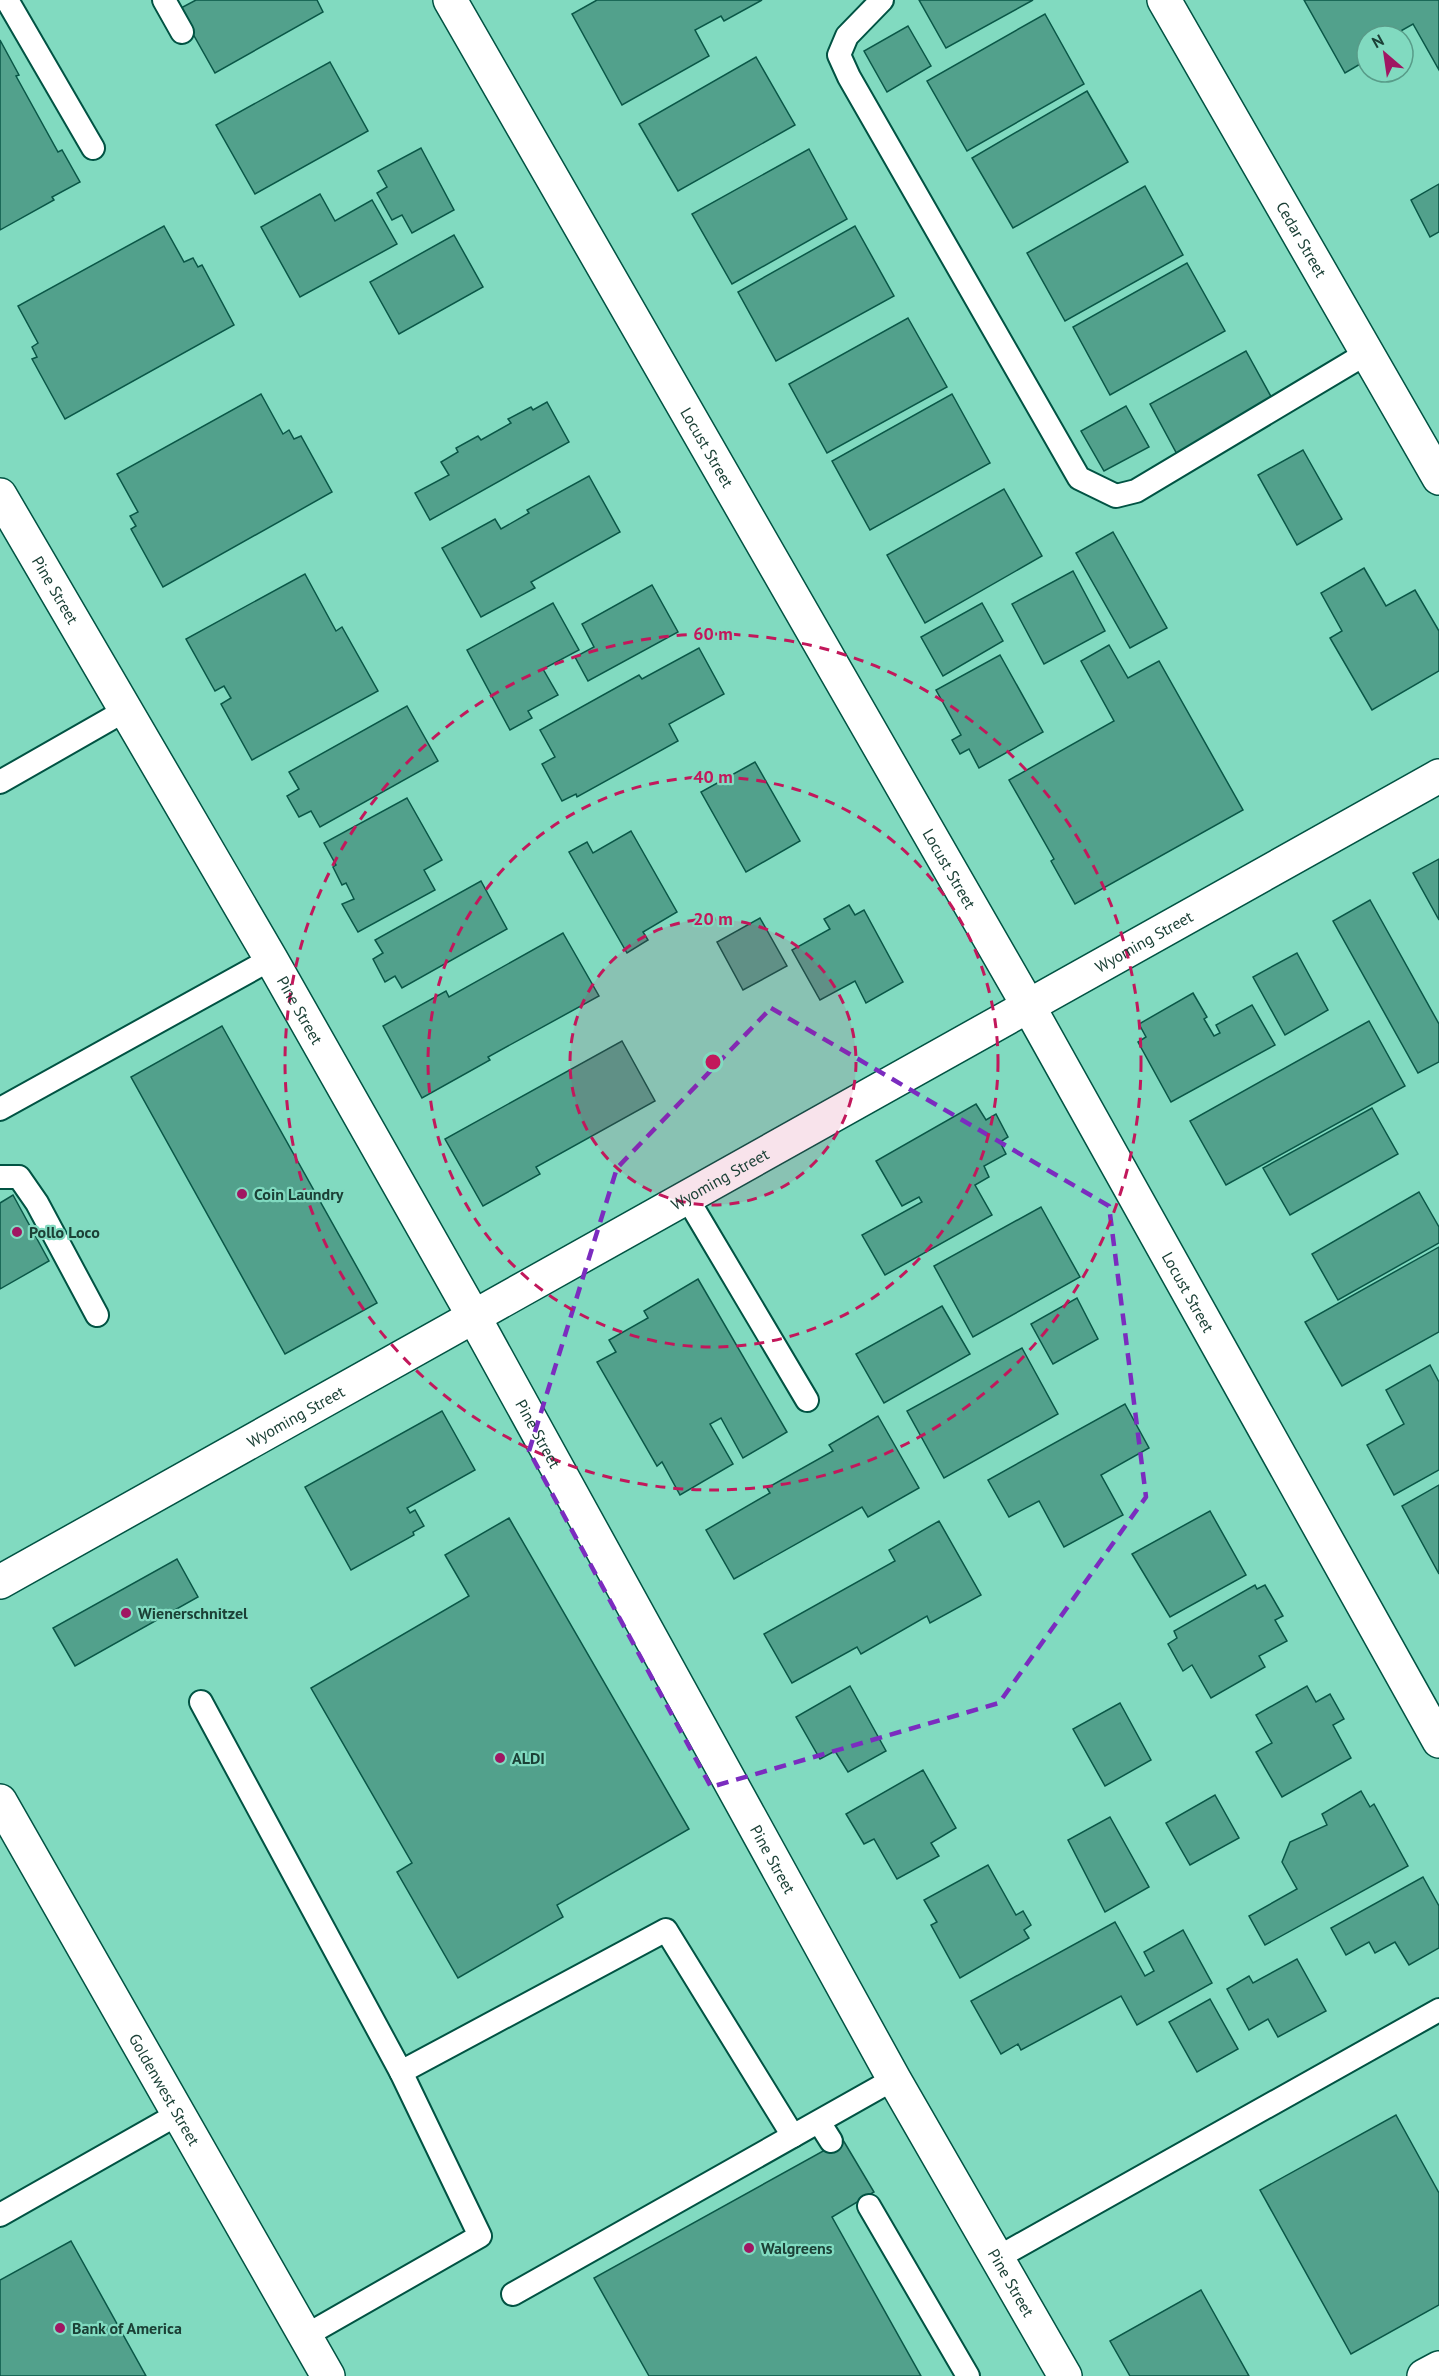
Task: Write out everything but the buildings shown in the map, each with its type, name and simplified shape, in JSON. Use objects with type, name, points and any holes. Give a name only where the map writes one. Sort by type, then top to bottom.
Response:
[{"type":"street","name":"Locust Street","points":[[450,0],[1029,1006],[1439,1741]]},
{"type":"street","name":"Cedar Street","points":[[1164,0],[1439,478]]},
{"type":"street","name":"Pine Street","points":[[0,495],[271,959],[474,1317],[894,2079],[1065,2376]]},
{"type":"street","name":"Wyoming Street","points":[[0,1582],[1439,776]]},
{"type":"street","name":"Goldenwest Street","points":[[0,1802],[328,2376]]},
{"type":"street","points":[[1424,2376],[1439,2368]]},
{"type":"lane","points":[[7,0],[93,148]]},
{"type":"lane","points":[[164,0],[182,32]]},
{"type":"lane","points":[[882,0],[847,36],[839,55],[849,77],[1079,478],[1116,496],[1136,490],[1367,353]]},
{"type":"lane","points":[[0,782],[126,710]]},
{"type":"lane","points":[[0,1108],[271,959]]},
{"type":"lane","points":[[0,1177],[19,1177],[37,1203],[97,1315]]},
{"type":"lane","points":[[687,1198],[807,1400]]},
{"type":"lane","points":[[201,1702],[401,2072],[480,2235],[305,2336]]},
{"type":"lane","points":[[401,2072],[666,1930],[793,2136]]},
{"type":"lane","points":[[997,2258],[1439,2010]]},
{"type":"lane","points":[[513,2294],[894,2079]]},
{"type":"lane","points":[[0,2215],[178,2115]]},
{"type":"lane","points":[[819,2122],[831,2141]]},
{"type":"lane","points":[[869,2206],[968,2376]]},
{"type":"highlighted area","points":[[771,1008],[1109,1206],[1146,1497],[999,1703],[711,1787],[529,1451],[617,1168]]},
{"type":"place","name":"Coin Laundry","points":[[242,1194]]},
{"type":"place","name":"Pollo Loco","points":[[17,1232]]},
{"type":"place","name":"Wienerschnitzel","points":[[126,1613]]},
{"type":"place","name":"ALDI","points":[[500,1758]]},
{"type":"place","name":"Walgreens","points":[[749,2248]]},
{"type":"place","name":"Bank of America","points":[[60,2328]]}]
